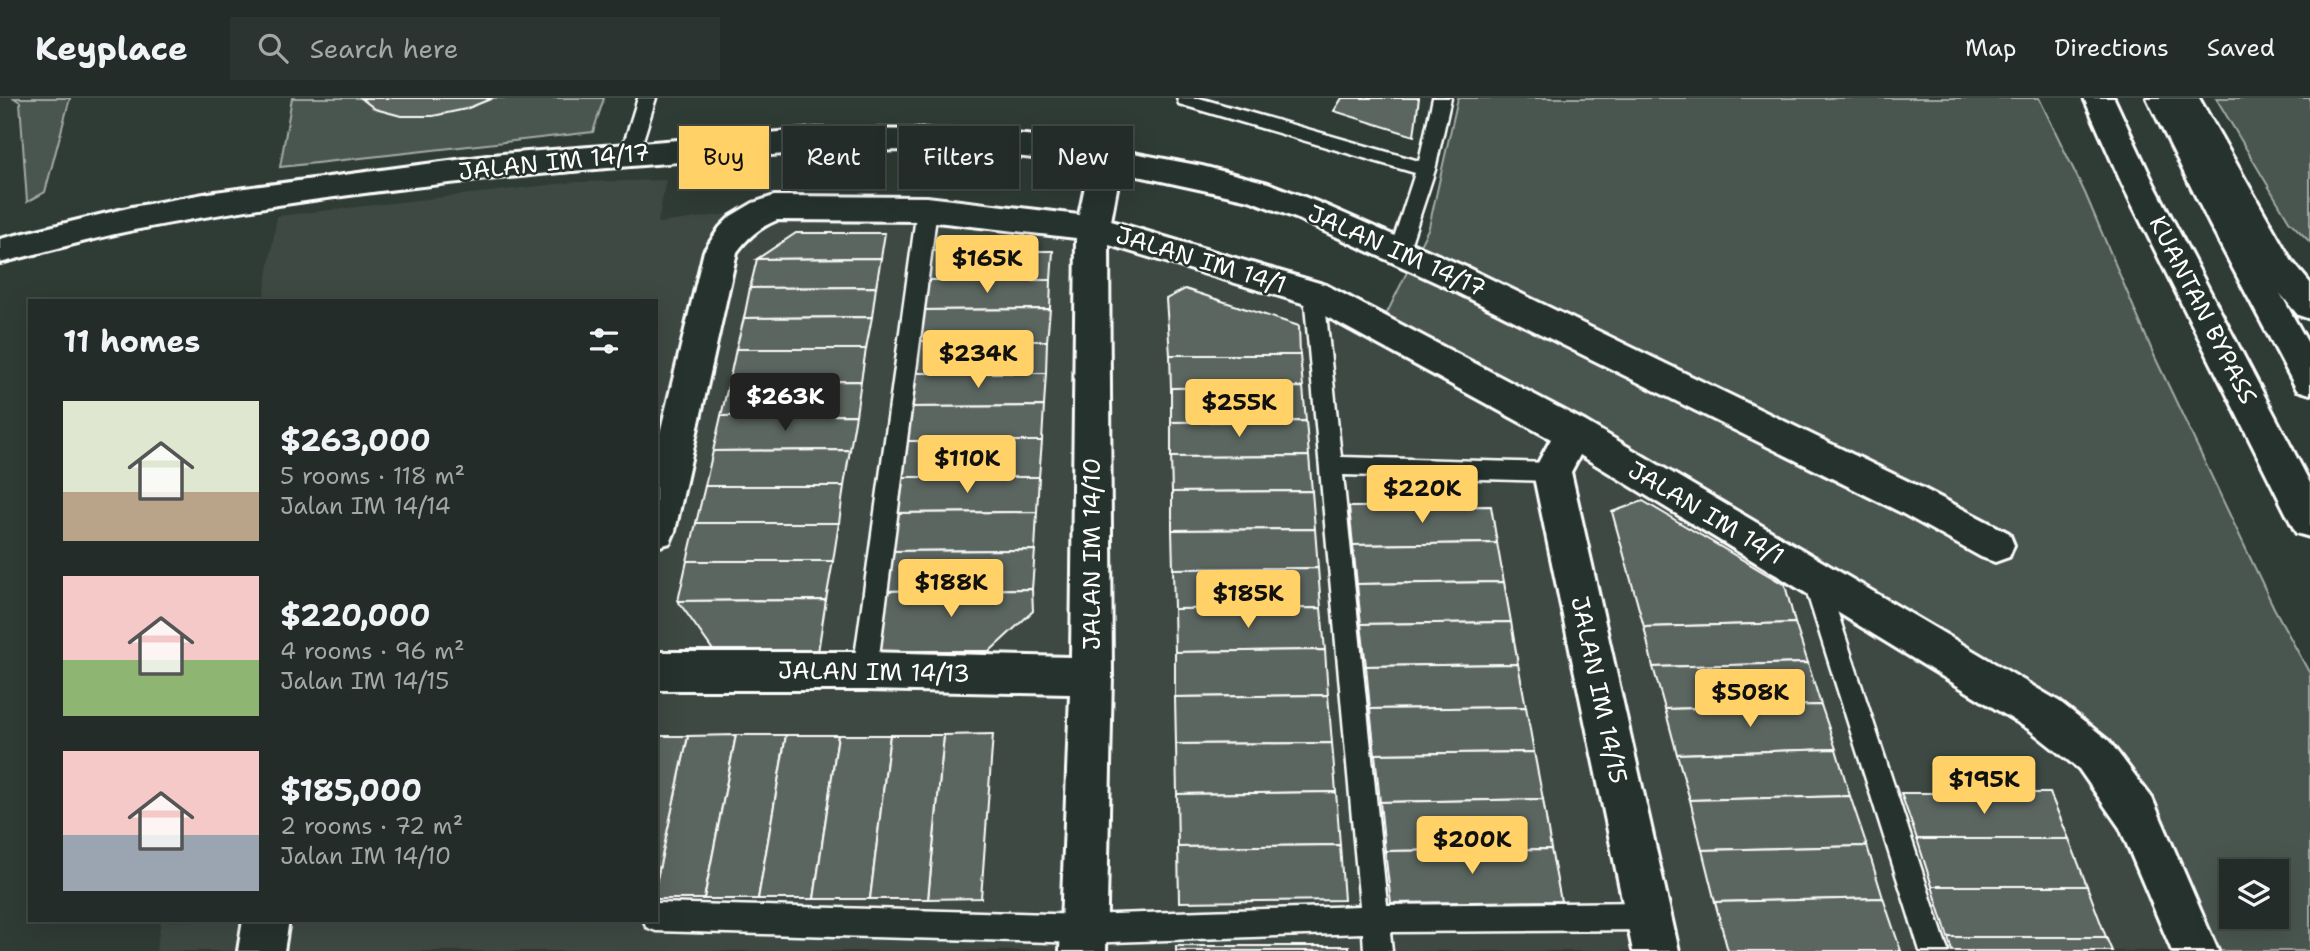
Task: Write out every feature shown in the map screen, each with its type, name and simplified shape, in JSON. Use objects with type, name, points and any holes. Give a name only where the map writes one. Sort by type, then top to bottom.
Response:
[{"type":"main road","name":"KUANTAN BYPASS","points":[[2099,98],[2138,184],[2310,521]]},
{"type":"main road","points":[[2162,98],[2225,223],[2310,380]]},
{"type":"main road","points":[[2184,98],[2279,269],[2310,306]]},
{"type":"main road","name":"JALAN IM 14/17","points":[[0,251],[120,222],[215,204],[502,165],[816,140],[889,139],[1033,147]]},
{"type":"main road","name":"JALAN IM 14/17","points":[[1133,164],[1257,191],[1400,250],[1899,494],[1995,545]]},
{"type":"main road","name":"JALAN IM 14/10","points":[[1084,940],[1091,676],[1093,228],[1101,189]]},
{"type":"main road","name":"JALAN IM 14/1","points":[[658,522],[721,251],[734,230],[753,216],[774,208],[927,209],[1093,228],[1314,294],[1573,433],[2045,716],[2094,755],[2136,813],[2195,951]]},
{"type":"main road","points":[[1552,472],[1573,433]]},
{"type":"main road","name":"JALAN IM 14/15","points":[[1552,472],[1652,934]]},
{"type":"main road","name":"JALAN IM 14/13","points":[[658,671],[865,671],[1091,676]]},
{"type":"main road","points":[[261,951],[266,922]]},
{"type":"lane","points":[[630,153],[647,98]]},
{"type":"lane","points":[[1400,250],[1426,170],[1442,98]]},
{"type":"lane","points":[[1185,100],[1426,170]]},
{"type":"lane","points":[[865,671],[927,209]]},
{"type":"lane","points":[[1314,294],[1378,951]]},
{"type":"lane","points":[[1332,466],[1552,472]]},
{"type":"lane","points":[[1814,577],[1934,951]]},
{"type":"lane","points":[[658,917],[1084,940],[1375,919],[1652,934]]},
{"type":"shaded area","points":[[14,98],[70,98],[45,192],[27,202],[20,102]]},
{"type":"shaded area","points":[[292,98],[604,98],[593,132],[280,167]]},
{"type":"shaded area","points":[[1458,98],[2039,98],[2085,193],[2153,353],[2274,608],[2310,674],[2310,951],[2217,951],[2154,803],[2116,749],[2064,707],[1585,422],[1386,315],[1429,227]]},
{"type":"shaded area","points":[[2216,98],[2310,98],[2310,242],[2289,221]]},
{"type":"shaded area","points":[[666,180],[658,223],[774,208],[1093,228],[1314,294],[2094,755],[2195,951],[156,951],[161,922],[658,922],[658,299],[263,299],[277,216],[574,182]]},
{"type":"building","points":[[361,98],[493,98],[466,109],[433,116],[401,116],[375,109]]},
{"type":"building","points":[[1342,98],[1419,98],[1414,136],[1334,111]]},
{"type":"building","points":[[796,233],[885,233],[881,258],[757,259]]},
{"type":"building","points":[[930,251],[1053,251],[1051,280],[926,280]]},
{"type":"building","points":[[881,258],[876,287],[750,288],[757,259]]},
{"type":"building","points":[[926,280],[1051,280],[1050,309],[922,310]]},
{"type":"building","points":[[876,287],[872,317],[744,318],[750,288]]},
{"type":"building","points":[[1185,289],[1299,326],[1300,355],[1170,355],[1166,299]]},
{"type":"building","points":[[1050,309],[1047,341],[918,341],[922,310]]},
{"type":"building","points":[[872,317],[866,349],[736,349],[744,318]]},
{"type":"building","points":[[918,341],[1047,341],[1046,373],[914,373]]},
{"type":"building","points":[[736,349],[866,349],[861,381],[729,382]]},
{"type":"building","points":[[1170,355],[1300,355],[1303,387],[1171,388]]},
{"type":"building","points":[[914,373],[1046,373],[1044,406],[910,407]]},
{"type":"building","points":[[861,381],[856,415],[721,416],[729,382]]},
{"type":"building","points":[[1303,387],[1306,421],[1171,422],[1171,388]]},
{"type":"building","points":[[1044,406],[1042,441],[905,441],[910,407]]},
{"type":"building","points":[[856,415],[850,450],[713,451],[721,416]]},
{"type":"building","points":[[1306,421],[1309,456],[1171,457],[1171,422]]},
{"type":"building","points":[[905,441],[1042,441],[1039,477],[900,477]]},
{"type":"building","points":[[850,450],[844,486],[705,486],[713,451]]},
{"type":"building","points":[[1309,456],[1312,491],[1172,492],[1171,457]]},
{"type":"building","points":[[900,477],[1039,477],[1037,512],[895,513]]},
{"type":"building","points":[[705,486],[844,486],[839,523],[696,523]]},
{"type":"building","points":[[1312,491],[1315,529],[1172,530],[1172,492]]},
{"type":"building","points":[[1643,501],[1785,585],[1795,623],[1644,627],[1612,512]]},
{"type":"building","points":[[1491,506],[1497,543],[1353,545],[1349,507]]},
{"type":"building","points":[[1037,512],[1035,550],[890,551],[895,513]]},
{"type":"building","points":[[696,523],[839,523],[833,561],[687,561]]},
{"type":"building","points":[[1315,529],[1318,568],[1173,569],[1172,530]]},
{"type":"building","points":[[1497,543],[1504,582],[1357,584],[1353,545]]},
{"type":"building","points":[[1035,550],[1032,589],[884,591],[890,551]]},
{"type":"building","points":[[687,561],[833,561],[826,600],[678,601]]},
{"type":"building","points":[[1318,568],[1321,608],[1174,609],[1173,569]]},
{"type":"building","points":[[1504,582],[1511,622],[1361,624],[1357,584]]},
{"type":"building","points":[[1032,589],[1033,611],[990,651],[876,651],[884,591]]},
{"type":"building","points":[[826,600],[818,652],[715,653],[678,601]]},
{"type":"building","points":[[1321,608],[1325,650],[1175,652],[1174,609]]},
{"type":"building","points":[[1511,622],[1518,664],[1366,666],[1361,624]]},
{"type":"building","points":[[1795,623],[1808,663],[1653,667],[1644,627]]},
{"type":"building","points":[[1325,650],[1328,695],[1175,697],[1175,652]]},
{"type":"building","points":[[1808,663],[1821,705],[1665,709],[1653,667]]},
{"type":"building","points":[[1518,664],[1526,707],[1370,709],[1366,666]]},
{"type":"building","points":[[1328,695],[1332,743],[1176,744],[1175,697]]},
{"type":"building","points":[[1821,705],[1836,749],[1677,754],[1665,709]]},
{"type":"building","points":[[1526,707],[1534,752],[1375,754],[1370,709]]},
{"type":"building","points":[[993,734],[981,898],[928,899],[944,735]]},
{"type":"building","points":[[736,735],[704,899],[658,899],[658,874],[688,736]]},
{"type":"building","points":[[736,735],[786,735],[758,899],[704,899]]},
{"type":"building","points":[[786,735],[838,735],[814,899],[758,899]]},
{"type":"building","points":[[838,735],[890,735],[870,899],[814,899]]},
{"type":"building","points":[[890,735],[944,735],[928,899],[870,899]]},
{"type":"building","points":[[658,736],[688,736],[658,874]]},
{"type":"building","points":[[1332,743],[1336,792],[1177,794],[1176,744]]},
{"type":"building","points":[[1836,749],[1850,796],[1690,800],[1677,754]]},
{"type":"building","points":[[1534,752],[1543,799],[1380,802],[1375,754]]},
{"type":"building","points":[[1336,792],[1340,845],[1178,847],[1177,794]]},
{"type":"building","points":[[1901,793],[2050,793],[2069,839],[1917,839]]},
{"type":"building","points":[[1850,796],[1867,846],[1702,850],[1690,800]]},
{"type":"building","points":[[1543,799],[1551,849],[1385,851],[1380,802]]},
{"type":"building","points":[[1917,839],[2069,839],[2087,886],[1932,886]]},
{"type":"building","points":[[1340,845],[1344,900],[1179,902],[1178,847]]},
{"type":"building","points":[[1867,846],[1883,898],[1715,902],[1702,850]]},
{"type":"building","points":[[1551,849],[1561,901],[1391,903],[1385,851]]},
{"type":"building","points":[[1932,886],[2087,886],[2106,937],[1948,937]]},
{"type":"building","points":[[1883,898],[1901,951],[1728,951],[1715,902]]},
{"type":"building","points":[[1948,937],[2106,937],[2112,951],[1952,951]]},
{"type":"building","points":[[1176,946],[1349,946],[1349,951],[1176,951]]}]
